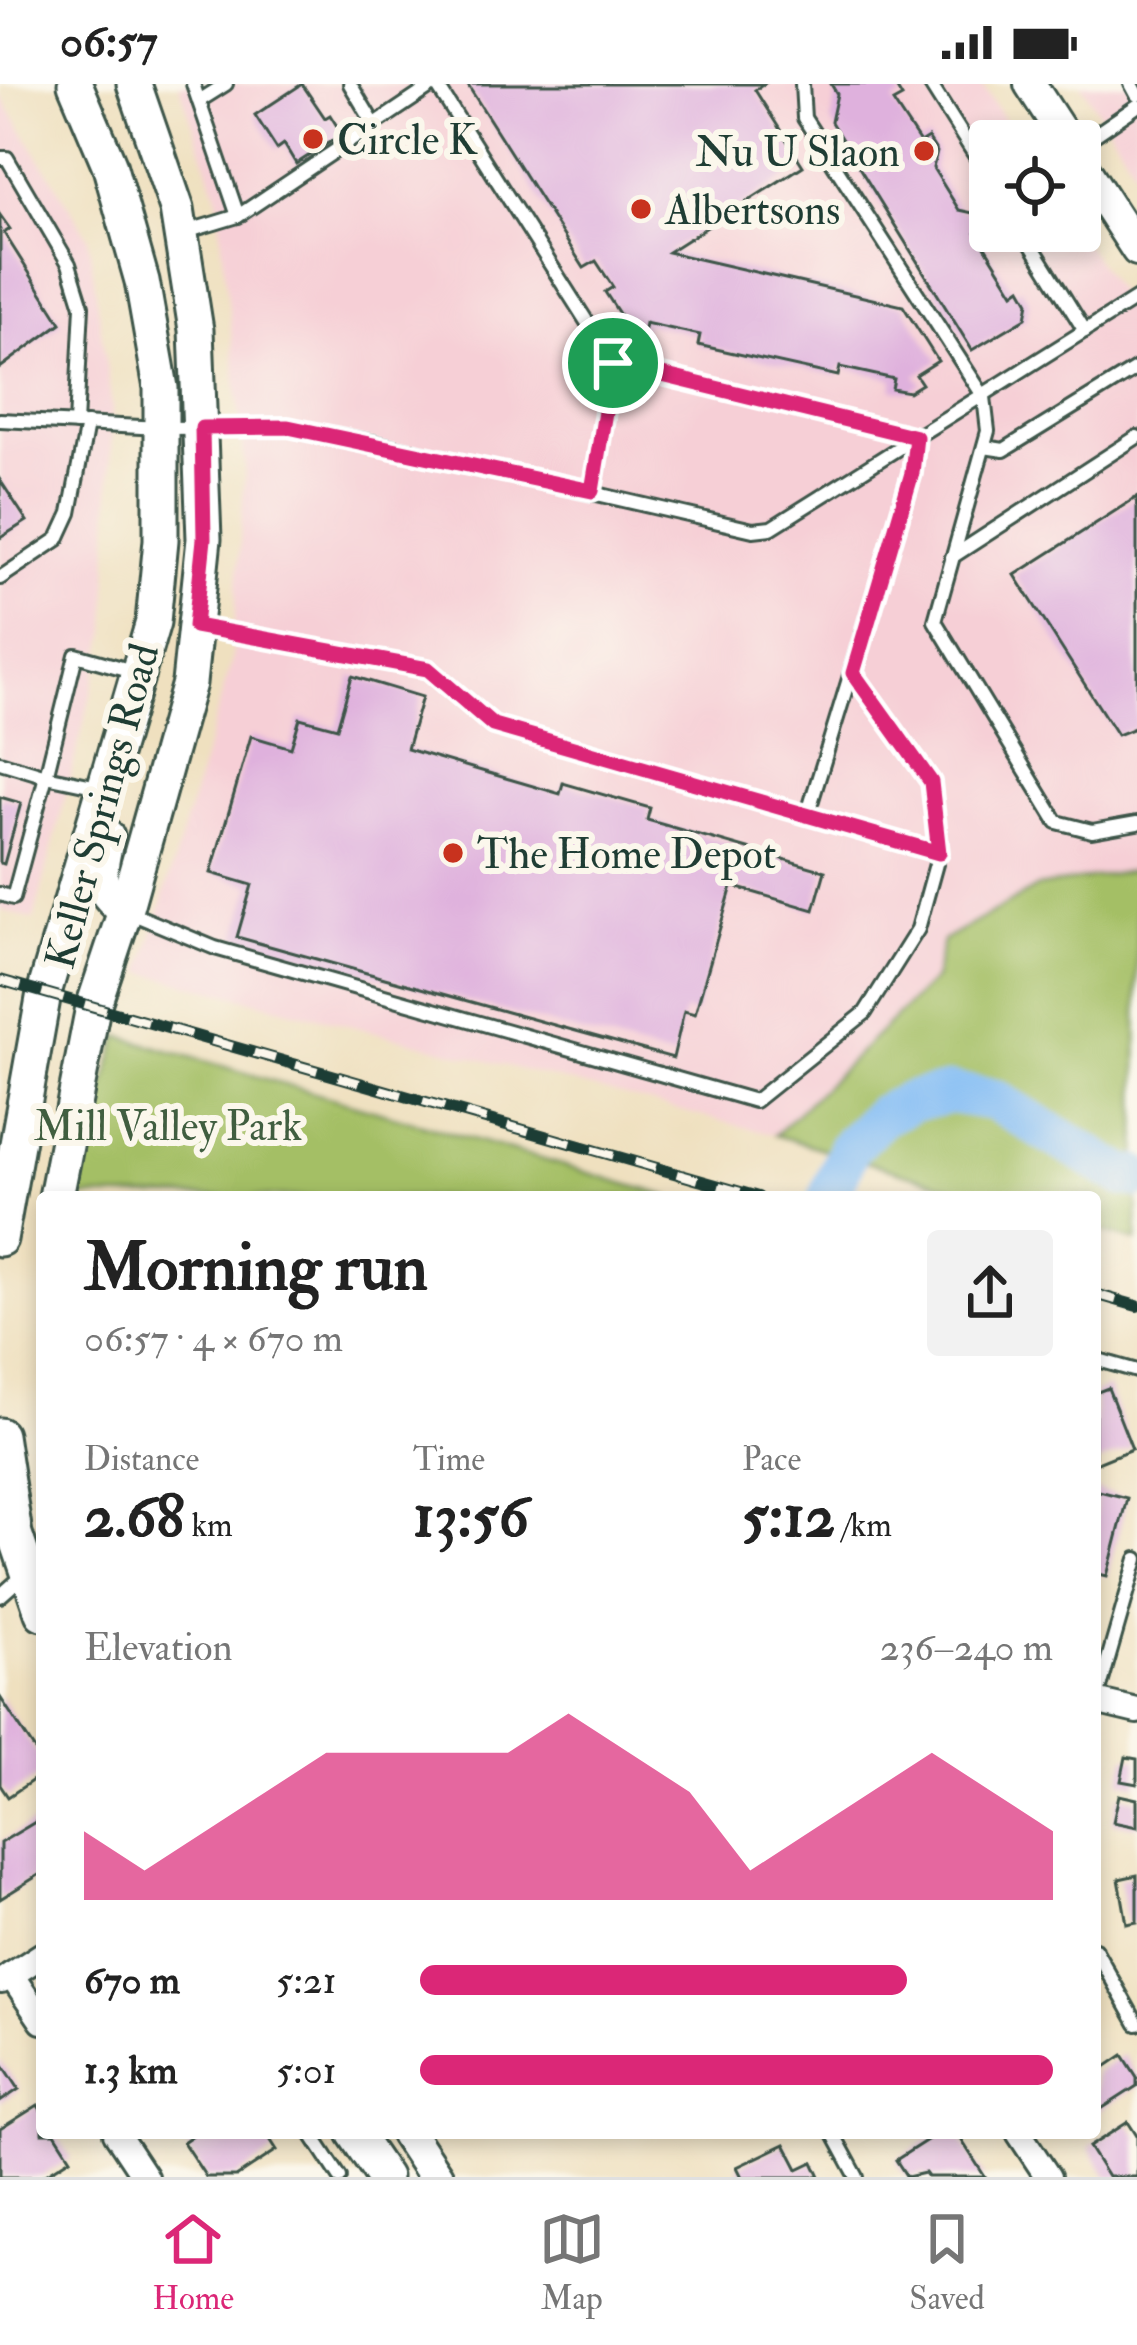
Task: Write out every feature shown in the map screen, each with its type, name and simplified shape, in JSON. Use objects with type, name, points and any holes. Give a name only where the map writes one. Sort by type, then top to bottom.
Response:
[{"type":"main road","name":"Keller Springs Road","points":[[0,1239],[44,993],[152,622],[161,540],[161,388],[142,281],[109,164],[76,84]]},
{"type":"main road","name":"Keller Springs Road","points":[[57,1191],[92,1007],[125,911],[189,682],[204,539],[196,330],[177,209],[134,84]]},
{"type":"main road","points":[[104,788],[109,827],[99,877],[105,893],[125,911]]},
{"type":"main road","points":[[0,1435],[23,1574]]},
{"type":"main road","points":[[358,2139],[384,2177]]},
{"type":"main road","points":[[411,2139],[436,2177]]},
{"type":"street","points":[[1030,84],[1053,120]]},
{"type":"street","points":[[1101,194],[1137,250]]},
{"type":"street","points":[[1101,1704],[1137,1712]]},
{"type":"street","points":[[36,1959],[6,1979],[36,2014]]},
{"type":"street","points":[[120,2139],[146,2177]]},
{"type":"street","points":[[1023,2139],[1048,2177]]},
{"type":"lane","points":[[193,84],[238,215]]},
{"type":"lane","points":[[199,101],[226,84]]},
{"type":"lane","points":[[350,84],[374,124]]},
{"type":"lane","points":[[181,234],[238,215],[435,84],[613,363],[592,491]]},
{"type":"lane","points":[[802,84],[804,118],[983,397],[988,431],[935,621],[1057,822],[1092,831],[1137,824]]},
{"type":"lane","points":[[930,84],[969,146]]},
{"type":"lane","points":[[1131,84],[1137,95]]},
{"type":"lane","points":[[1101,131],[1137,106]]},
{"type":"lane","points":[[0,158],[7,158],[69,264],[82,306],[82,424],[70,514],[58,539],[0,578]]},
{"type":"lane","points":[[1036,252],[1085,331]]},
{"type":"lane","points":[[0,420],[161,428],[288,427],[753,530],[771,528],[1137,298]]},
{"type":"lane","points":[[613,363],[916,437]]},
{"type":"lane","points":[[984,447],[1004,450],[1137,368]]},
{"type":"lane","points":[[807,816],[912,473],[916,437]]},
{"type":"lane","points":[[951,558],[1137,437]]},
{"type":"lane","points":[[195,626],[428,669],[493,725],[939,853]]},
{"type":"lane","points":[[0,894],[14,898],[76,655],[137,672]]},
{"type":"lane","points":[[125,911],[215,948],[755,1101],[866,1013],[919,929],[939,853],[931,782],[853,673]]},
{"type":"lane","points":[[0,762],[104,788]]},
{"type":"lane","points":[[1101,1361],[1137,1371]]},
{"type":"lane","points":[[1101,1682],[1137,1559]]},
{"type":"lane","points":[[0,1596],[23,1574]]},
{"type":"lane","points":[[1101,1959],[1137,2024]]},
{"type":"lane","points":[[315,2139],[340,2177]]},
{"type":"lane","points":[[836,2139],[856,2177]]},
{"type":"shaded area","points":[[179,84],[981,84],[1004,120],[969,120],[969,252],[1091,252],[1137,322],[1137,870],[1038,887],[934,979],[775,1135],[142,972],[232,660],[245,468],[217,195]]},
{"type":"shaded area","points":[[1081,84],[1137,84],[1137,173]]},
{"type":"shaded area","points":[[0,94],[88,236],[112,407],[107,632],[34,920],[0,910]]},
{"type":"green space","points":[[1137,870],[1137,1241],[1101,1231],[1101,1191],[965,1191],[775,1135],[934,979],[943,941],[1038,887]]},
{"type":"green space","name":"Mill Valley Park","points":[[119,1036],[650,1191],[80,1191],[83,1161]]},
{"type":"building","name":"Circle K","points":[[302,84],[342,134],[296,164],[284,144],[277,149],[255,115]]},
{"type":"building","name":"Albertsons","points":[[467,84],[764,84],[755,90],[803,166],[668,252],[903,306],[938,361],[916,375],[922,384],[909,392],[892,389],[894,379],[840,367],[838,376],[698,345],[700,335],[645,323],[643,333],[629,329],[605,292],[613,287],[596,261],[584,268]]},
{"type":"building","points":[[831,84],[894,84],[902,97],[893,102],[920,143],[928,138],[937,152],[933,168],[959,210],[969,212],[969,252],[988,252],[1014,293],[1021,288],[1029,302],[1026,318],[972,350],[831,122],[837,94]]},
{"type":"building","points":[[0,215],[10,229],[4,233],[61,323],[0,368]]},
{"type":"building","points":[[0,480],[27,521],[0,538]]},
{"type":"building","points":[[1137,497],[1137,727],[1117,735],[1015,575]]},
{"type":"building","name":"The Home Depot","points":[[352,676],[422,697],[407,749],[560,794],[563,783],[650,808],[647,820],[825,871],[814,910],[732,886],[695,1014],[684,1011],[673,1058],[237,937],[252,885],[211,873],[251,736],[291,748],[300,718],[337,728]]},
{"type":"building","points":[[0,797],[21,803],[4,864],[0,863]]},
{"type":"building","points":[[1108,1388],[1132,1449],[1101,1462],[1101,1391]]},
{"type":"building","points":[[1101,1492],[1127,1498],[1107,1576],[1101,1574]]},
{"type":"building","points":[[0,1697],[36,1752],[36,1778],[8,1797],[0,1785]]},
{"type":"building","points":[[1126,1757],[1137,1759],[1137,1784],[1121,1781]]},
{"type":"building","points":[[1119,1795],[1137,1799],[1137,1827],[1113,1822]]},
{"type":"building","points":[[36,1822],[36,1877],[0,1899],[0,1843]]},
{"type":"building","points":[[1137,1875],[1137,1922],[1127,1924],[1119,1879]]},
{"type":"building","points":[[1123,2055],[1137,2077],[1137,2086],[1101,2109],[1101,2070]]},
{"type":"building","points":[[0,2060],[19,2089],[0,2102]]},
{"type":"building","points":[[36,2106],[36,2139],[59,2139],[71,2158],[41,2177],[0,2177],[0,2129]]},
{"type":"building","points":[[1128,2122],[1137,2136],[1137,2177],[1108,2177],[1089,2147]]},
{"type":"building","points":[[270,2139],[277,2150],[236,2177],[206,2177],[183,2142]]},
{"type":"building","points":[[929,2139],[961,2139],[985,2177],[928,2177],[925,2173],[907,2177],[896,2160]]},
{"type":"building","points":[[785,2144],[798,2169],[813,2162],[820,2177],[742,2177],[737,2167]]},
{"type":"waterway","points":[[831,1191],[849,1148],[881,1116],[912,1101],[951,1093],[994,1100],[1124,1176],[1137,1177]]},
{"type":"railway","points":[[0,980],[737,1191]]},
{"type":"railway","points":[[1101,1296],[1137,1306]]},
{"type":"place","name":"Circle K","points":[[313,139]]},
{"type":"place","name":"Nu U Slaon","points":[[924,151]]},
{"type":"place","name":"Albertsons","points":[[641,209]]},
{"type":"place","name":"The Home Depot","points":[[453,853]]},
{"type":"route","points":[[613,363],[916,437],[912,473],[853,673],[931,782],[939,853],[493,725],[428,669],[195,626],[204,539],[202,428],[288,427],[592,491],[613,363]]}]
